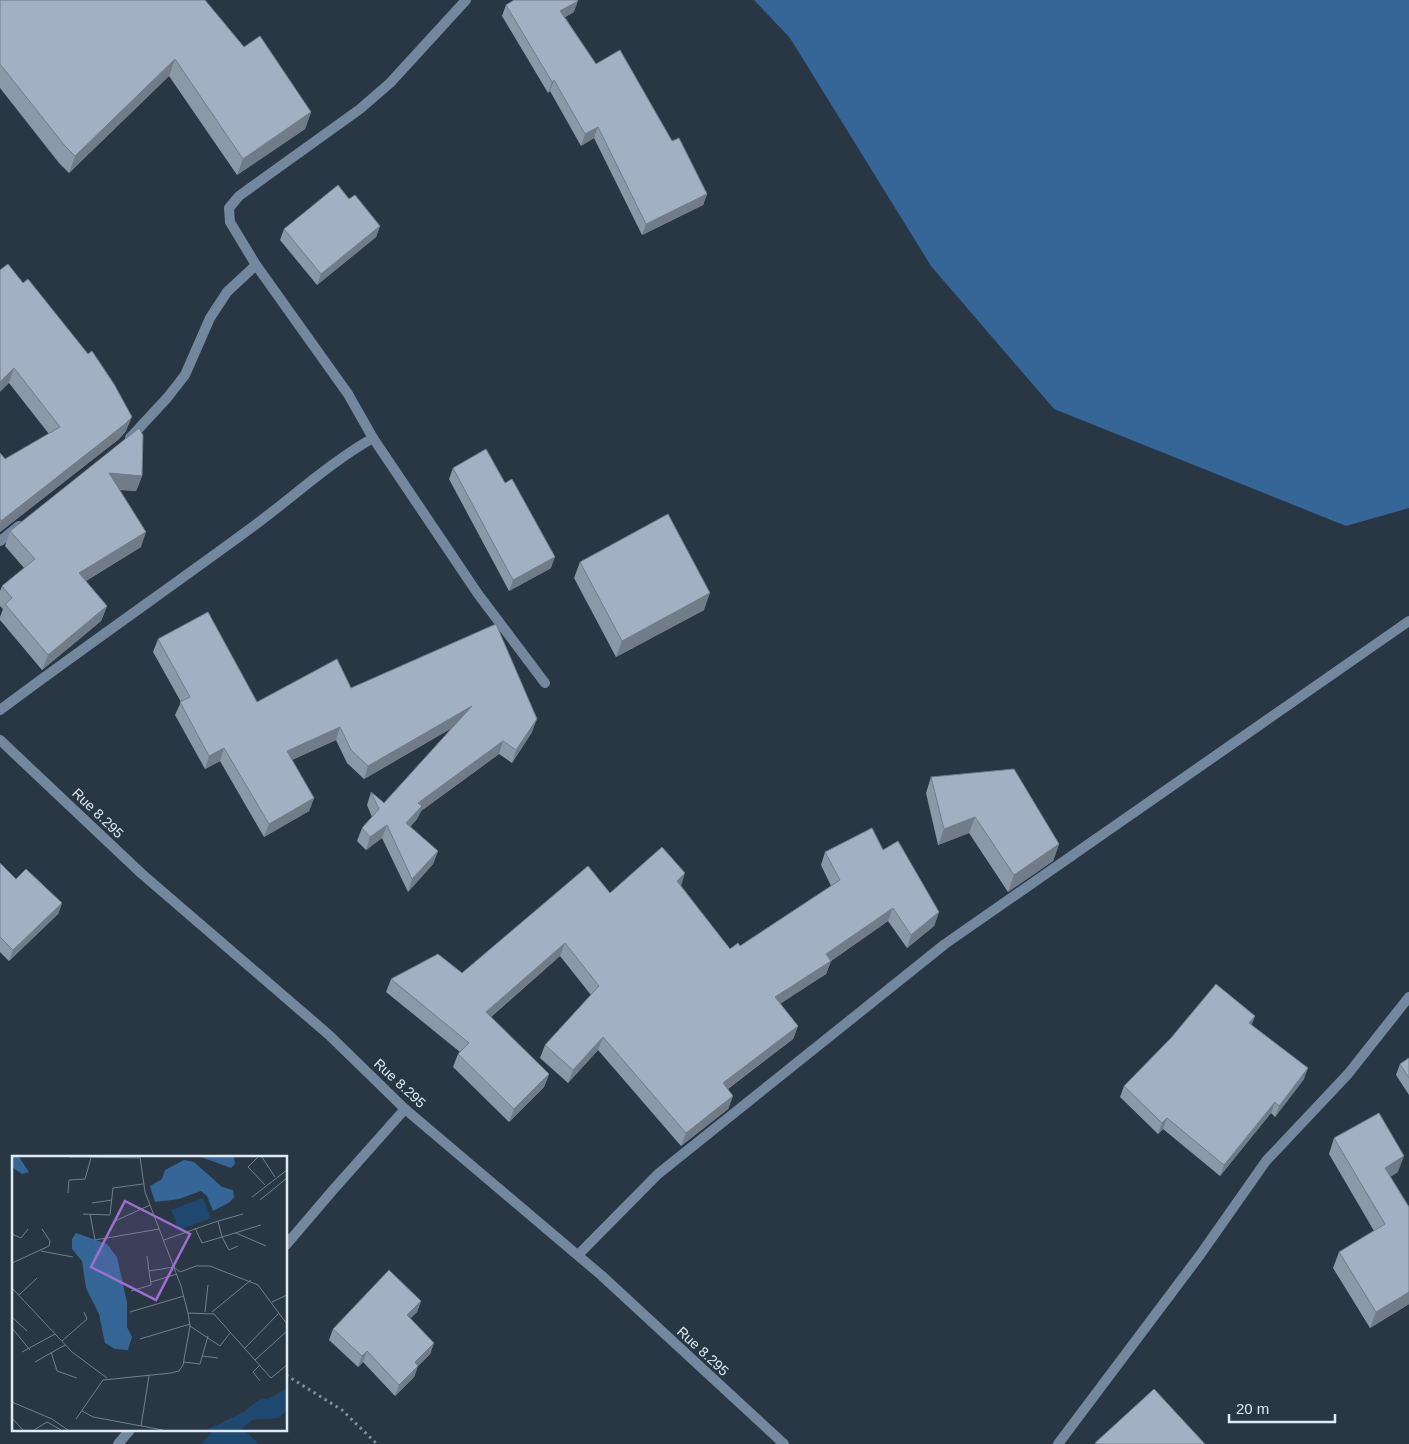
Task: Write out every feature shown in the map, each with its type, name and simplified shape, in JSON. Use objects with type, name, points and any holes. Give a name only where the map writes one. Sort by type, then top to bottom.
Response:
[{"type":"street","points":[[466,0],[390,83],[360,109],[239,196],[229,208],[230,222],[256,265],[348,394],[373,438],[478,594],[545,683]]},
{"type":"street","points":[[124,444],[168,398],[185,375],[210,318],[227,292],[256,265]]},
{"type":"street","points":[[0,710],[270,514],[352,450],[373,438]]},
{"type":"street","points":[[0,541],[31,517]]},
{"type":"street","points":[[578,1255],[658,1174],[945,944],[1409,621]]},
{"type":"street","name":"Rue 8.295","points":[[0,740],[142,874],[329,1035],[405,1108],[578,1255],[784,1444]]},
{"type":"street","points":[[1058,1444],[1200,1255],[1266,1161],[1348,1074],[1409,997]]},
{"type":"street","points":[[288,1244],[405,1108]]},
{"type":"street","points":[[118,1444],[128,1432]]},
{"type":"path","points":[[288,1376],[342,1410],[377,1444]]},
{"type":"shaded area","points":[[754,0],[1409,0],[1409,508],[1346,526],[1054,409],[931,266],[790,38]]},
{"type":"shaded area","points":[[212,1432],[246,1432],[259,1444],[201,1444]]},
{"type":"building","points":[[0,0],[205,0],[244,47],[260,36],[311,112],[243,159],[175,59],[75,156],[0,64]]},
{"type":"building","points":[[514,0],[578,1],[560,11],[596,64],[620,50],[672,141],[679,138],[707,194],[646,224],[598,127],[585,134],[554,80],[552,82],[506,5]]},
{"type":"building","points":[[338,185],[349,199],[355,195],[380,226],[321,274],[284,229]]},
{"type":"building","points":[[8,264],[23,283],[28,279],[88,354],[92,351],[114,384],[132,417],[1,521],[0,453],[5,459],[60,427],[14,368],[0,382],[0,270]]},
{"type":"building","points":[[139,428],[143,435],[142,476],[109,473],[146,532],[79,573],[107,606],[48,655],[5,604],[12,598],[2,586],[35,559],[10,531]]},
{"type":"building","points":[[486,449],[505,483],[512,479],[555,557],[513,580],[453,468]]},
{"type":"building","points":[[668,514],[710,593],[622,641],[580,562]]},
{"type":"building","points":[[208,612],[257,702],[337,659],[351,688],[496,624],[537,719],[516,750],[503,741],[418,803],[422,806],[406,823],[438,851],[412,879],[387,825],[370,837],[362,828],[379,809],[371,792],[384,803],[472,706],[368,766],[351,750],[340,727],[287,751],[314,798],[269,824],[224,748],[209,756],[180,702],[190,697],[158,639]]},
{"type":"building","points":[[1014,769],[1059,844],[1014,875],[975,817],[944,829],[931,777]]},
{"type":"building","points":[[872,828],[883,850],[898,841],[939,912],[911,935],[893,908],[826,954],[831,961],[775,997],[798,1026],[723,1083],[733,1096],[686,1133],[603,1037],[573,1070],[545,1045],[599,986],[565,943],[486,1012],[549,1074],[514,1109],[458,1054],[469,1043],[391,979],[438,954],[462,973],[588,866],[610,893],[662,847],[685,873],[677,881],[730,949],[738,943],[740,946],[840,880],[825,852]]},
{"type":"building","points":[[0,863],[16,879],[26,869],[62,903],[13,950],[0,937]]},
{"type":"building","points":[[1216,984],[1255,1016],[1249,1023],[1308,1068],[1279,1106],[1275,1102],[1224,1165],[1167,1118],[1162,1123],[1124,1086],[1171,1038]]},
{"type":"building","points":[[1409,1058],[1409,1078],[1400,1064]]},
{"type":"building","points":[[1379,1113],[1404,1156],[1385,1168],[1409,1207],[1409,1292],[1376,1312],[1339,1252],[1385,1224],[1334,1138]]},
{"type":"building","points":[[389,1270],[421,1301],[407,1315],[434,1343],[415,1362],[418,1366],[399,1385],[367,1351],[362,1356],[333,1329]]},
{"type":"building","points":[[1154,1389],[1205,1444],[1095,1443]]}]
